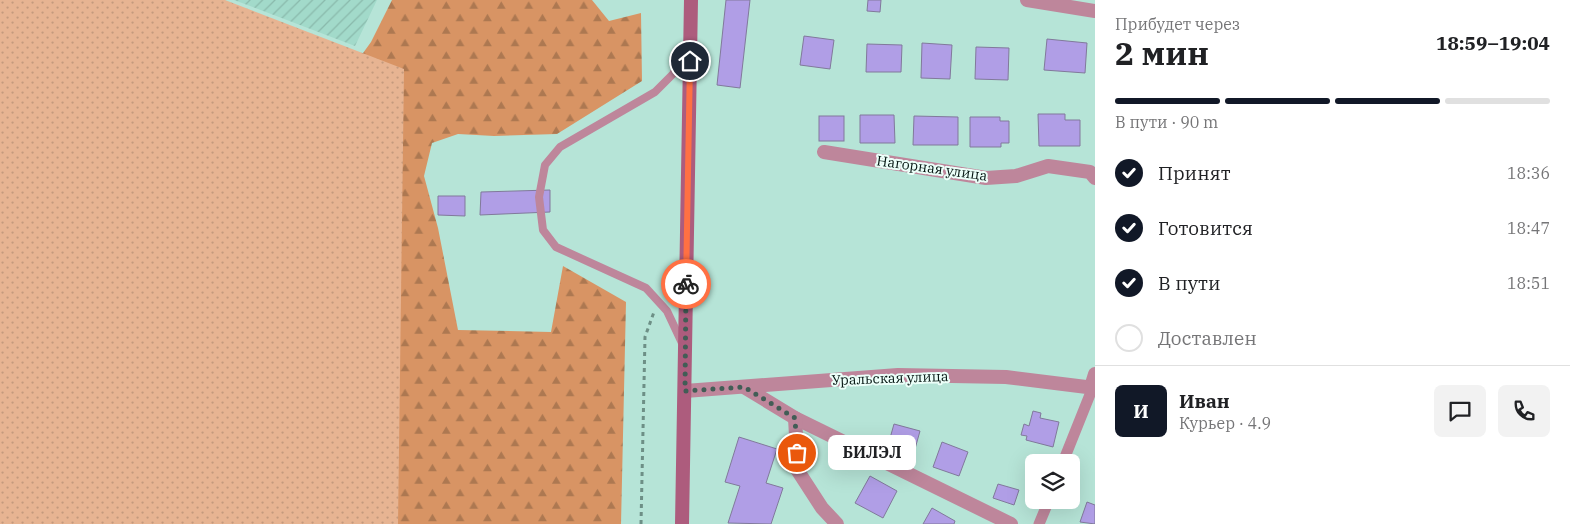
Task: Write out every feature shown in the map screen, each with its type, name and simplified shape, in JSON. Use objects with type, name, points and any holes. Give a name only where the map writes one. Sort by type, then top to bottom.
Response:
[{"type":"main road","points":[[682,524],[691,0]]},
{"type":"street","points":[[1027,0],[1095,11]]},
{"type":"street","name":"Нагорная улица","points":[[824,152],[986,178],[1016,176],[1048,166],[1090,172],[1095,178]]},
{"type":"street","name":"Уральская улица","points":[[685,391],[898,375],[1006,377],[1093,384]]},
{"type":"street","points":[[1067,454],[1093,384]]},
{"type":"street","points":[[744,387],[795,418],[1011,524]]},
{"type":"street","points":[[795,418],[798,471],[822,508],[837,524]]},
{"type":"street","points":[[1039,524],[1045,509]]},
{"type":"lane","points":[[685,350],[667,312],[646,288],[556,248],[543,230],[539,197],[545,165],[560,147],[655,92],[673,74],[690,41]]},
{"type":"path","points":[[641,524],[645,337],[658,302]]},
{"type":"shaded area","points":[[0,0],[225,0],[404,69],[398,524],[0,524]]},
{"type":"shaded area","points":[[234,0],[377,0],[355,46]]},
{"type":"green space","points":[[0,0],[358,60],[371,42],[392,0],[592,0],[609,21],[641,13],[642,81],[557,134],[494,136],[458,134],[432,143],[424,176],[438,228],[458,330],[551,332],[563,266],[626,302],[621,524],[0,524]]},
{"type":"building","points":[[726,0],[750,0],[740,88],[717,85]]},
{"type":"building","points":[[868,0],[881,0],[880,12],[867,11]]},
{"type":"building","points":[[804,36],[834,40],[830,69],[800,65]]},
{"type":"building","points":[[1047,39],[1087,43],[1085,73],[1044,70]]},
{"type":"building","points":[[922,43],[952,45],[950,79],[921,78]]},
{"type":"building","points":[[867,44],[902,45],[901,72],[866,72]]},
{"type":"building","points":[[976,47],[1009,48],[1008,80],[975,79]]},
{"type":"building","points":[[1038,114],[1065,114],[1065,120],[1080,120],[1080,146],[1039,146]]},
{"type":"building","points":[[860,115],[894,115],[895,143],[860,143]]},
{"type":"building","points":[[819,116],[844,116],[844,141],[819,141]]},
{"type":"building","points":[[914,116],[958,117],[958,145],[913,145]]},
{"type":"building","points":[[970,117],[1000,117],[1000,121],[1009,121],[1009,143],[1001,143],[1001,147],[970,147]]},
{"type":"building","points":[[550,190],[550,212],[480,215],[481,192]]},
{"type":"building","points":[[438,196],[465,196],[465,216],[438,215]]},
{"type":"building","points":[[1033,411],[1041,413],[1040,418],[1059,422],[1053,447],[1026,440],[1027,436],[1021,435],[1024,424],[1029,426]]},
{"type":"building","points":[[894,424],[920,431],[913,456],[887,449]]},
{"type":"building","points":[[739,437],[777,449],[766,483],[783,488],[771,524],[728,523],[740,486],[725,482]]},
{"type":"building","points":[[942,442],[968,452],[959,476],[933,467]]},
{"type":"building","points":[[870,476],[897,491],[883,518],[855,503]]},
{"type":"building","points":[[998,484],[1019,490],[1014,505],[993,498]]},
{"type":"building","points":[[1087,502],[1095,505],[1095,524],[1080,522]]},
{"type":"building","points":[[932,508],[955,521],[954,524],[923,524]]},
{"type":"way so far","points":[[686,284],[685,391],[744,387],[795,418],[797,453]]},
{"type":"place","name":"БИЛЭЛ","points":[[797,453]]},
{"type":"route","points":[[686,284],[690,61]]}]
